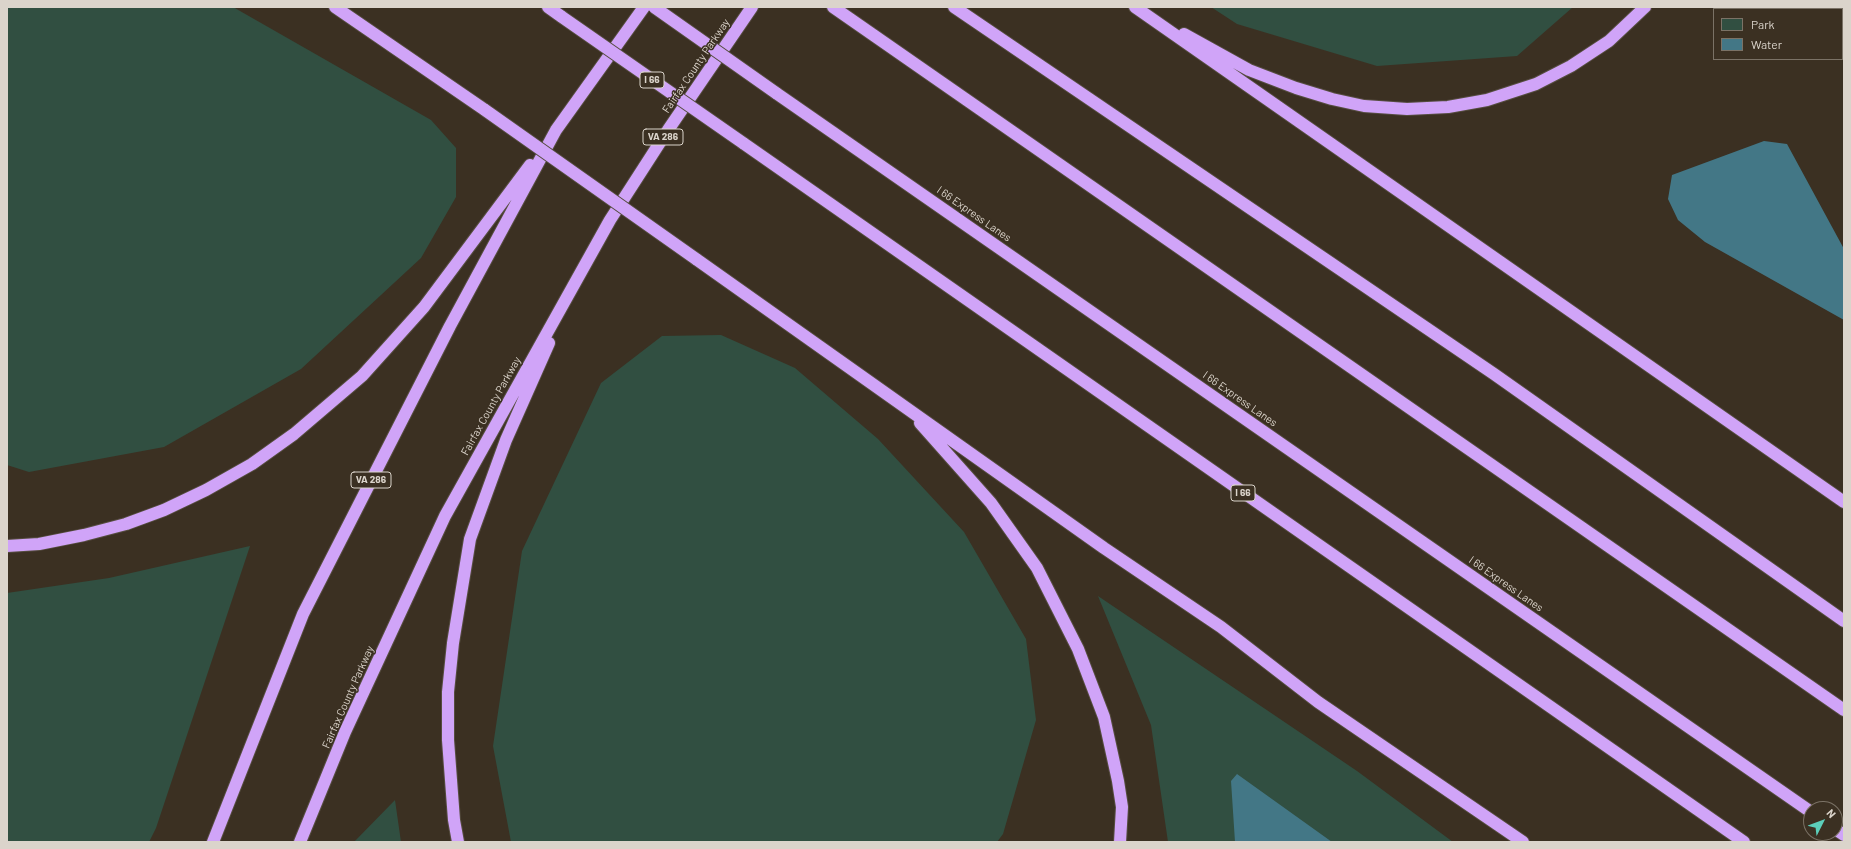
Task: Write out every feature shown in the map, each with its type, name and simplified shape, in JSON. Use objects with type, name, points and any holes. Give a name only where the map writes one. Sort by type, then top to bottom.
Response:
[{"type":"highway","points":[[327,7],[367,29]]},
{"type":"highway","points":[[334,7],[485,110],[1104,548],[1222,627],[1318,702],[1523,842]]},
{"type":"highway","name":"I 66","points":[[548,7],[1744,842]]},
{"type":"highway","name":"VA 286","points":[[213,842],[303,614],[450,326],[556,130],[644,7]]},
{"type":"highway","name":"I 66 Express Lanes","points":[[654,7],[1803,806]]},
{"type":"highway","name":"Fairfax County Parkway","points":[[300,842],[345,732],[445,516],[610,220],[668,130],[752,7]]},
{"type":"highway","points":[[834,7],[1844,710]]},
{"type":"highway","points":[[954,7],[1494,374],[1844,621]]},
{"type":"highway","points":[[1136,7],[1249,70],[1290,86],[1332,99],[1364,106],[1407,109],[1448,107],[1487,100],[1536,84],[1571,66],[1609,41],[1645,7]]},
{"type":"highway","points":[[1136,7],[1321,138],[1844,502]]},
{"type":"highway","points":[[7,546],[39,544],[84,535],[126,524],[164,510],[206,490],[246,467],[294,434],[362,376],[424,307],[556,130]]},
{"type":"highway","points":[[458,842],[454,820],[448,740],[448,692],[453,642],[470,539],[506,440],[581,271]]},
{"type":"highway","points":[[906,408],[991,504],[1037,568],[1078,649],[1104,717],[1118,781],[1122,807],[1120,842]]},
{"type":"green space","points":[[7,7],[233,7],[431,120],[456,148],[456,197],[421,258],[301,369],[164,447],[29,472],[7,465]]},
{"type":"green space","points":[[1211,7],[1573,7],[1517,56],[1377,66],[1237,24]]},
{"type":"green space","points":[[721,335],[795,368],[878,439],[964,532],[1026,639],[1036,720],[1003,834],[997,842],[511,842],[493,746],[522,551],[601,383],[662,336]]},
{"type":"green space","points":[[250,546],[156,828],[149,842],[7,842],[7,593],[109,578]]},
{"type":"green space","points":[[1098,596],[1357,771],[1453,842],[1168,842],[1151,725]]},
{"type":"green space","points":[[395,800],[401,842],[354,842]]},
{"type":"water","points":[[1764,141],[1787,144],[1844,249],[1844,320],[1705,242],[1678,220],[1668,199],[1672,175]]},
{"type":"water","points":[[1237,774],[1332,842],[1235,842],[1231,781]]}]
